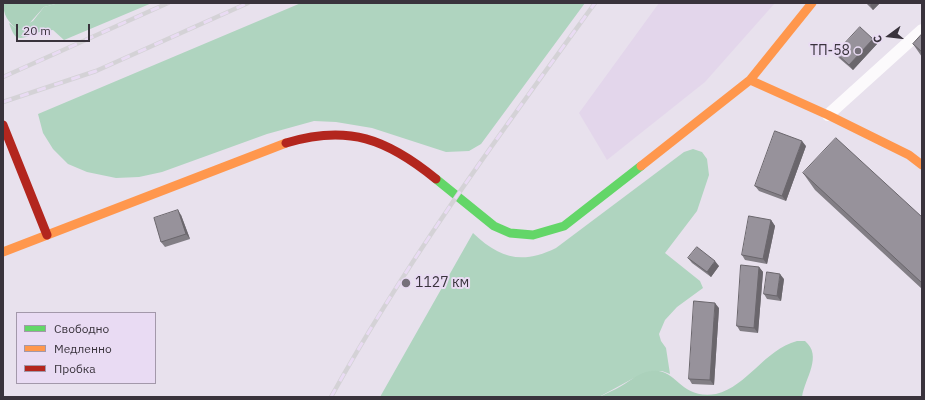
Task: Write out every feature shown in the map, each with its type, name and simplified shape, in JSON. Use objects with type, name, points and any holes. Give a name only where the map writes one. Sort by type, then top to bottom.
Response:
[{"type":"street","points":[[3,252],[269,148],[292,140],[320,134],[340,134],[376,141],[417,164],[501,230],[531,235],[544,234],[564,226],[750,80],[812,3]]},
{"type":"street","points":[[750,80],[828,114],[909,155],[922,165]]},
{"type":"street","points":[[3,125],[47,236]]},
{"type":"lane","points":[[828,114],[922,30]]},
{"type":"shaded area","points":[[659,3],[775,3],[705,82],[607,160],[579,113]]},
{"type":"green space","points":[[4,3],[59,3],[44,7],[26,27],[17,29],[11,24],[5,14]]},
{"type":"green space","points":[[59,3],[152,3],[64,40],[53,30],[39,32],[24,38],[17,38],[15,36],[9,23],[17,29],[33,21],[44,7]]},
{"type":"green space","points":[[301,3],[585,3],[481,144],[469,151],[446,152],[372,128],[336,122],[314,121],[267,134],[162,172],[139,177],[116,178],[87,172],[68,164],[53,149],[43,133],[38,114]]},
{"type":"green space","points":[[693,149],[702,152],[707,159],[709,175],[697,211],[665,253],[700,281],[703,288],[677,307],[665,320],[659,334],[661,341],[666,348],[670,374],[662,371],[652,371],[632,379],[599,397],[380,397],[473,233],[492,248],[512,256],[522,257],[544,253],[556,248],[684,152]]},
{"type":"green space","points":[[797,341],[805,341],[813,353],[811,368],[802,397],[599,397],[620,387],[637,376],[651,371],[660,371],[667,374],[694,392],[704,395],[716,394],[738,384],[775,352]]},
{"type":"building","name":"ТП-58","points":[[860,27],[873,39],[849,65],[836,53]]},
{"type":"building","points":[[922,34],[922,52],[913,44]]},
{"type":"building","points":[[775,131],[802,141],[782,196],[755,186]]},
{"type":"building","points":[[836,138],[922,217],[922,283],[803,173]]},
{"type":"building","points":[[178,210],[186,234],[161,242],[154,218]]},
{"type":"building","points":[[749,216],[771,220],[763,259],[742,255]]},
{"type":"building","points":[[697,247],[715,261],[707,272],[688,258]]},
{"type":"building","points":[[741,265],[759,267],[754,328],[737,326]]},
{"type":"building","points":[[767,272],[780,274],[777,296],[764,294]]},
{"type":"building","points":[[694,301],[715,303],[710,380],[689,379]]},
{"type":"railway","points":[[3,77],[168,3]]},
{"type":"railway","points":[[3,102],[96,71],[248,3]]},
{"type":"railway","points":[[331,397],[361,345],[424,245],[491,147],[595,3]]},
{"type":"traffic: fast","points":[[436,179],[494,226],[510,233],[533,235],[564,226],[641,166]]},
{"type":"traffic: slow","points":[[641,166],[750,80],[812,3]]},
{"type":"traffic: slow","points":[[750,80],[828,115],[909,155],[922,165]]},
{"type":"traffic: slow","points":[[3,252],[286,143]]},
{"type":"traffic: jam","points":[[3,125],[47,235]]},
{"type":"traffic: jam","points":[[286,143],[308,137],[329,135],[348,135],[366,139],[401,154],[436,179]]},
{"type":"place","name":"ТП-58","points":[[858,51]]},
{"type":"place","name":"1127 км","points":[[406,283]]}]
